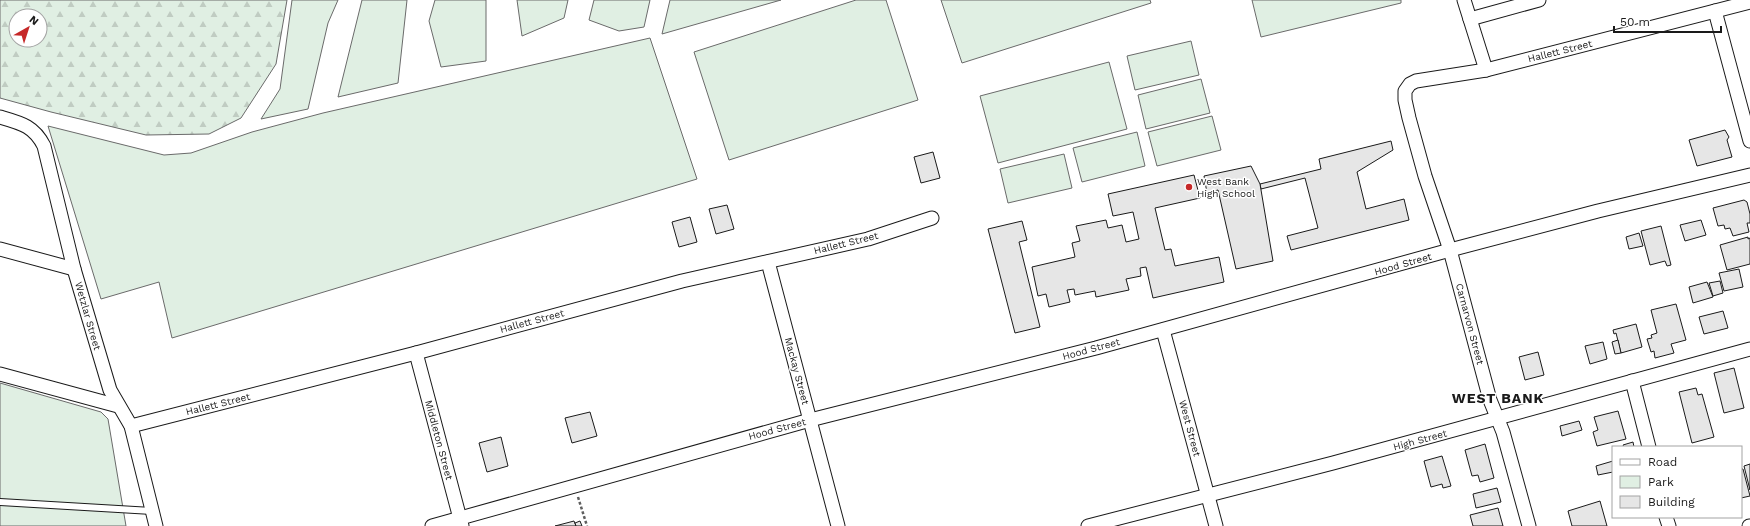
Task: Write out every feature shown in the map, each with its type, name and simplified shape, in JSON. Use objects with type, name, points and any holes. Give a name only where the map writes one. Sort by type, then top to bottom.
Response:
[{"type":"street","points":[[1464,0],[1486,70]]},
{"type":"street","points":[[1470,19],[1539,0]]},
{"type":"street","name":"Hallett Street","points":[[1410,123],[1404,96],[1406,88],[1412,82],[1428,78],[1486,70],[1750,2]]},
{"type":"street","points":[[1715,11],[1750,141]]},
{"type":"street","name":"Wetzlar Street","points":[[4,118],[15,121],[30,129],[39,136],[44,146],[74,269],[110,390],[131,426],[156,526]]},
{"type":"street","name":"Carnarvon Street","points":[[1410,123],[1450,250],[1490,400],[1503,432],[1529,526]]},
{"type":"street","name":"Hood Street","points":[[432,526],[461,523],[575,485],[810,420],[1081,352],[1450,250],[1750,175]]},
{"type":"street","name":"Hallett Street","points":[[131,426],[416,353],[682,281],[868,239],[932,218]]},
{"type":"street","points":[[0,249],[74,269]]},
{"type":"street","name":"Mackay Street","points":[[768,262],[838,526]]},
{"type":"street","name":"West Street","points":[[1163,330],[1216,526]]},
{"type":"street","name":"High Street","points":[[1088,526],[1497,419],[1750,349]]},
{"type":"street","name":"Middleton Street","points":[[416,353],[461,523]]},
{"type":"street","points":[[0,374],[118,406]]},
{"type":"street","points":[[1632,381],[1649,446]]},
{"type":"lane","points":[[0,502],[152,512]]},
{"type":"path","points":[[575,485],[587,526]]},
{"type":"green space","points":[[0,0],[287,0],[276,64],[241,118],[209,134],[146,135],[0,98]]},
{"type":"green space","points":[[292,0],[338,0],[328,23],[308,109],[261,119],[280,89]]},
{"type":"green space","points":[[362,0],[407,0],[398,83],[338,97]]},
{"type":"green space","points":[[435,0],[486,0],[486,61],[441,67],[429,21]]},
{"type":"green space","points":[[517,0],[568,0],[564,18],[522,36]]},
{"type":"green space","points":[[594,0],[650,0],[644,27],[619,31],[589,20]]},
{"type":"green space","points":[[670,0],[781,0],[662,34]]},
{"type":"green space","points":[[856,0],[886,0],[918,100],[729,160],[694,52]]},
{"type":"green space","points":[[941,0],[1150,0],[1151,3],[962,63]]},
{"type":"green space","points":[[1252,0],[1401,0],[1401,3],[1261,37]]},
{"type":"green space","points":[[650,38],[697,179],[172,338],[159,282],[101,299],[48,126],[164,155],[191,153],[252,132],[323,113]]},
{"type":"green space","points":[[1191,41],[1199,75],[1135,90],[1127,56]]},
{"type":"green space","points":[[1109,62],[1127,129],[998,163],[980,96]]},
{"type":"green space","points":[[1201,79],[1210,113],[1146,129],[1138,95]]},
{"type":"green space","points":[[1212,116],[1221,150],[1157,166],[1148,132]]},
{"type":"green space","points":[[1137,132],[1145,166],[1082,182],[1073,148]]},
{"type":"green space","points":[[1064,154],[1072,188],[1008,203],[1000,169]]},
{"type":"green space","points":[[0,383],[101,412],[108,419],[126,526],[0,526]]},
{"type":"building","points":[[1725,130],[1729,137],[1727,140],[1732,157],[1697,166],[1689,140]]},
{"type":"building","points":[[1391,141],[1393,150],[1357,172],[1366,209],[1404,199],[1409,220],[1291,250],[1287,236],[1318,228],[1305,178],[1261,189],[1260,184],[1321,169],[1319,159]]},
{"type":"building","points":[[933,152],[940,178],[921,183],[914,157]]},
{"type":"building","points":[[1251,166],[1260,184],[1273,261],[1236,269],[1218,190],[1207,193],[1204,176]]},
{"type":"building","points":[[1194,175],[1200,198],[1155,208],[1165,250],[1171,249],[1175,266],[1219,257],[1224,282],[1153,298],[1146,267],[1140,268],[1141,276],[1126,279],[1129,290],[1096,297],[1095,291],[1075,295],[1074,289],[1067,290],[1070,302],[1049,307],[1046,294],[1038,296],[1032,267],[1075,257],[1072,243],[1080,241],[1076,226],[1106,220],[1108,228],[1122,225],[1126,242],[1139,239],[1133,212],[1113,216],[1108,194]]},
{"type":"building","points":[[1744,200],[1747,202],[1750,214],[1750,223],[1747,223],[1749,232],[1733,236],[1730,228],[1725,229],[1724,225],[1718,226],[1713,208]]},
{"type":"building","points":[[727,205],[734,229],[716,234],[709,209]]},
{"type":"building","points":[[690,217],[697,242],[679,247],[672,222]]},
{"type":"building","points":[[1701,220],[1706,235],[1685,241],[1680,225]]},
{"type":"building","points":[[1022,221],[1027,240],[1019,242],[1040,327],[1015,333],[988,229]]},
{"type":"building","points":[[1661,226],[1671,265],[1667,266],[1665,261],[1650,265],[1641,231]]},
{"type":"building","points":[[1639,233],[1643,246],[1629,249],[1626,237]]},
{"type":"building","points":[[1748,237],[1748,239],[1750,238],[1750,264],[1727,270],[1720,245]]},
{"type":"building","points":[[1739,269],[1743,287],[1724,291],[1719,273]]},
{"type":"building","points":[[1720,281],[1723,293],[1713,296],[1709,283]]},
{"type":"building","points":[[1707,282],[1713,297],[1693,303],[1689,287]]},
{"type":"building","points":[[1676,304],[1686,340],[1671,344],[1674,353],[1655,358],[1654,351],[1651,352],[1647,339],[1652,338],[1651,335],[1657,333],[1651,310]]},
{"type":"building","points":[[1723,311],[1728,328],[1704,334],[1699,317]]},
{"type":"building","points":[[1636,324],[1642,347],[1621,353],[1616,333],[1614,334],[1613,330]]},
{"type":"building","points":[[1618,340],[1621,353],[1615,354],[1612,342]]},
{"type":"building","points":[[1603,342],[1607,359],[1590,364],[1585,346]]},
{"type":"building","points":[[1538,352],[1544,375],[1525,380],[1519,357]]},
{"type":"building","points":[[1734,368],[1744,408],[1724,413],[1714,373]]},
{"type":"building","points":[[1696,388],[1698,395],[1702,394],[1714,437],[1692,443],[1679,392]]},
{"type":"building","points":[[1618,411],[1626,439],[1597,446],[1593,432],[1598,430],[1594,417]]},
{"type":"building","points":[[590,412],[597,436],[572,443],[565,418]]},
{"type":"building","points":[[1579,421],[1582,430],[1562,436],[1560,426]]},
{"type":"building","points":[[501,437],[508,466],[487,472],[479,443]]},
{"type":"building","points":[[1633,442],[1634,446],[1624,446]]},
{"type":"building","points":[[1485,444],[1494,478],[1480,482],[1478,475],[1472,476],[1465,450]]},
{"type":"building","points":[[1442,456],[1451,486],[1443,488],[1442,484],[1431,487],[1424,461]]},
{"type":"building","points":[[1612,461],[1612,472],[1598,475],[1596,466]]},
{"type":"building","points":[[1750,464],[1750,490],[1744,466]]},
{"type":"building","points":[[1742,469],[1743,469],[1750,496],[1742,498]]},
{"type":"building","points":[[1497,488],[1501,502],[1476,508],[1473,494]]},
{"type":"building","points":[[1600,501],[1607,526],[1572,526],[1568,511]]},
{"type":"building","points":[[1498,508],[1503,526],[1473,526],[1470,515]]},
{"type":"building","points":[[574,521],[576,526],[555,526]]},
{"type":"building","points":[[580,521],[582,526],[576,526],[575,523]]},
{"type":"place","name":"West Bank High School","points":[[1189,187]]},
{"type":"district","name":"WEST BANK","points":[[1498,398]]}]
